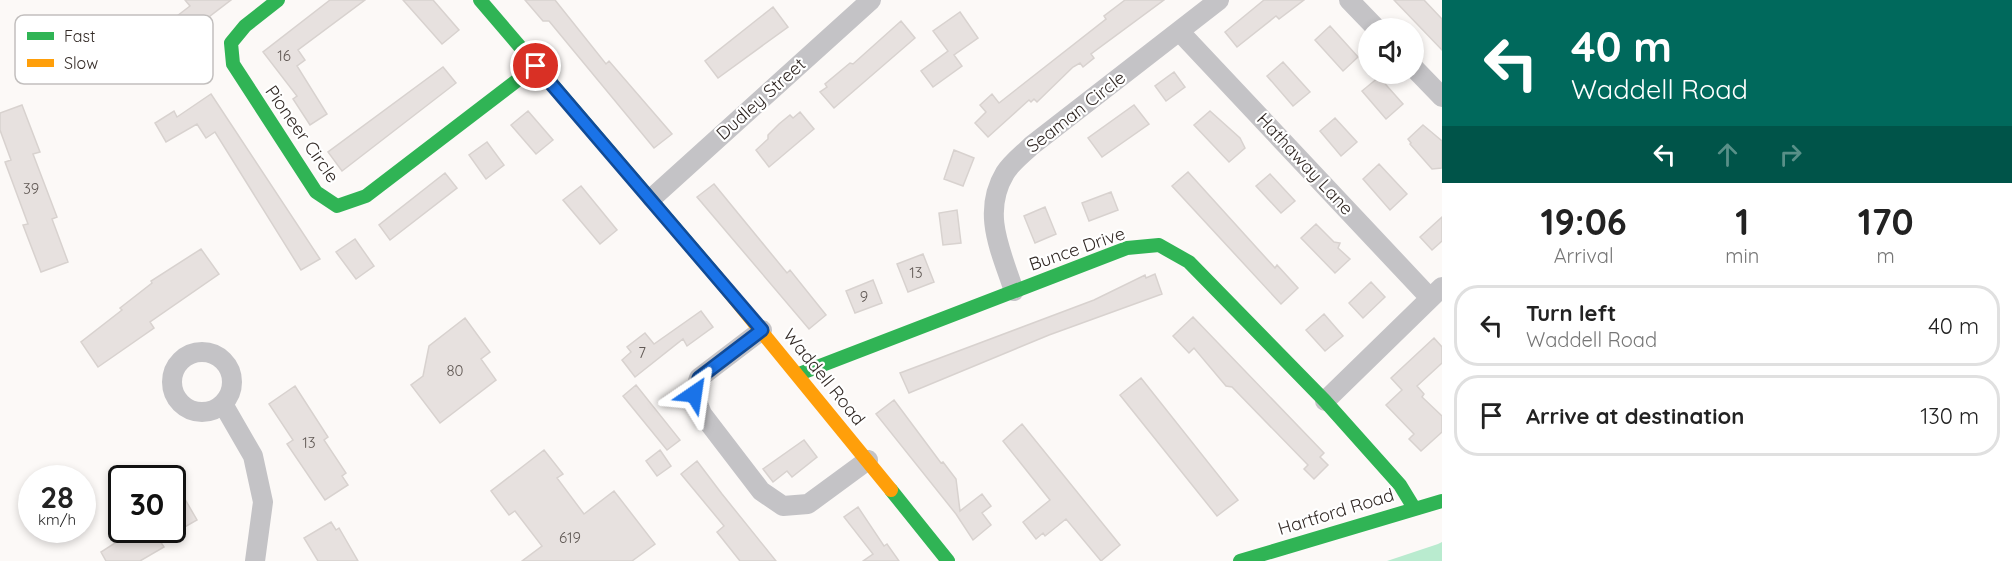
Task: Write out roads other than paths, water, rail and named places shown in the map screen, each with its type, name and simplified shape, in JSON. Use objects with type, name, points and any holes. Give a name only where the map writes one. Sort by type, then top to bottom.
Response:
[{"type":"street","name":"Pioneer Circle","points":[[278,0],[245,26],[231,43],[233,64],[316,192],[338,206],[366,196],[536,66]]},
{"type":"street","name":"Waddell Road","points":[[480,0],[652,198],[799,374],[948,561]]},
{"type":"street","name":"Dudley Street","points":[[652,198],[870,0]]},
{"type":"street","name":"Seaman Circle","points":[[1014,291],[993,228],[993,201],[1006,172],[1031,146],[1219,0]]},
{"type":"street","points":[[1349,0],[1366,18]]},
{"type":"street","name":"Hathaway Lane","points":[[1179,31],[1436,292]]},
{"type":"street","points":[[1424,78],[1442,97]]},
{"type":"street","name":"Bunce Drive","points":[[799,374],[1127,248],[1160,245],[1189,262],[1325,401],[1400,485],[1414,508]]},
{"type":"street","points":[[1325,401],[1436,292]]},
{"type":"street","points":[[762,330],[699,378],[694,394],[702,414],[761,491],[783,506],[808,504],[868,459]]},
{"type":"street","points":[[223,404],[254,456],[263,502],[255,561]]},
{"type":"street","name":"Hartford Road","points":[[1240,561],[1442,501]]}]
